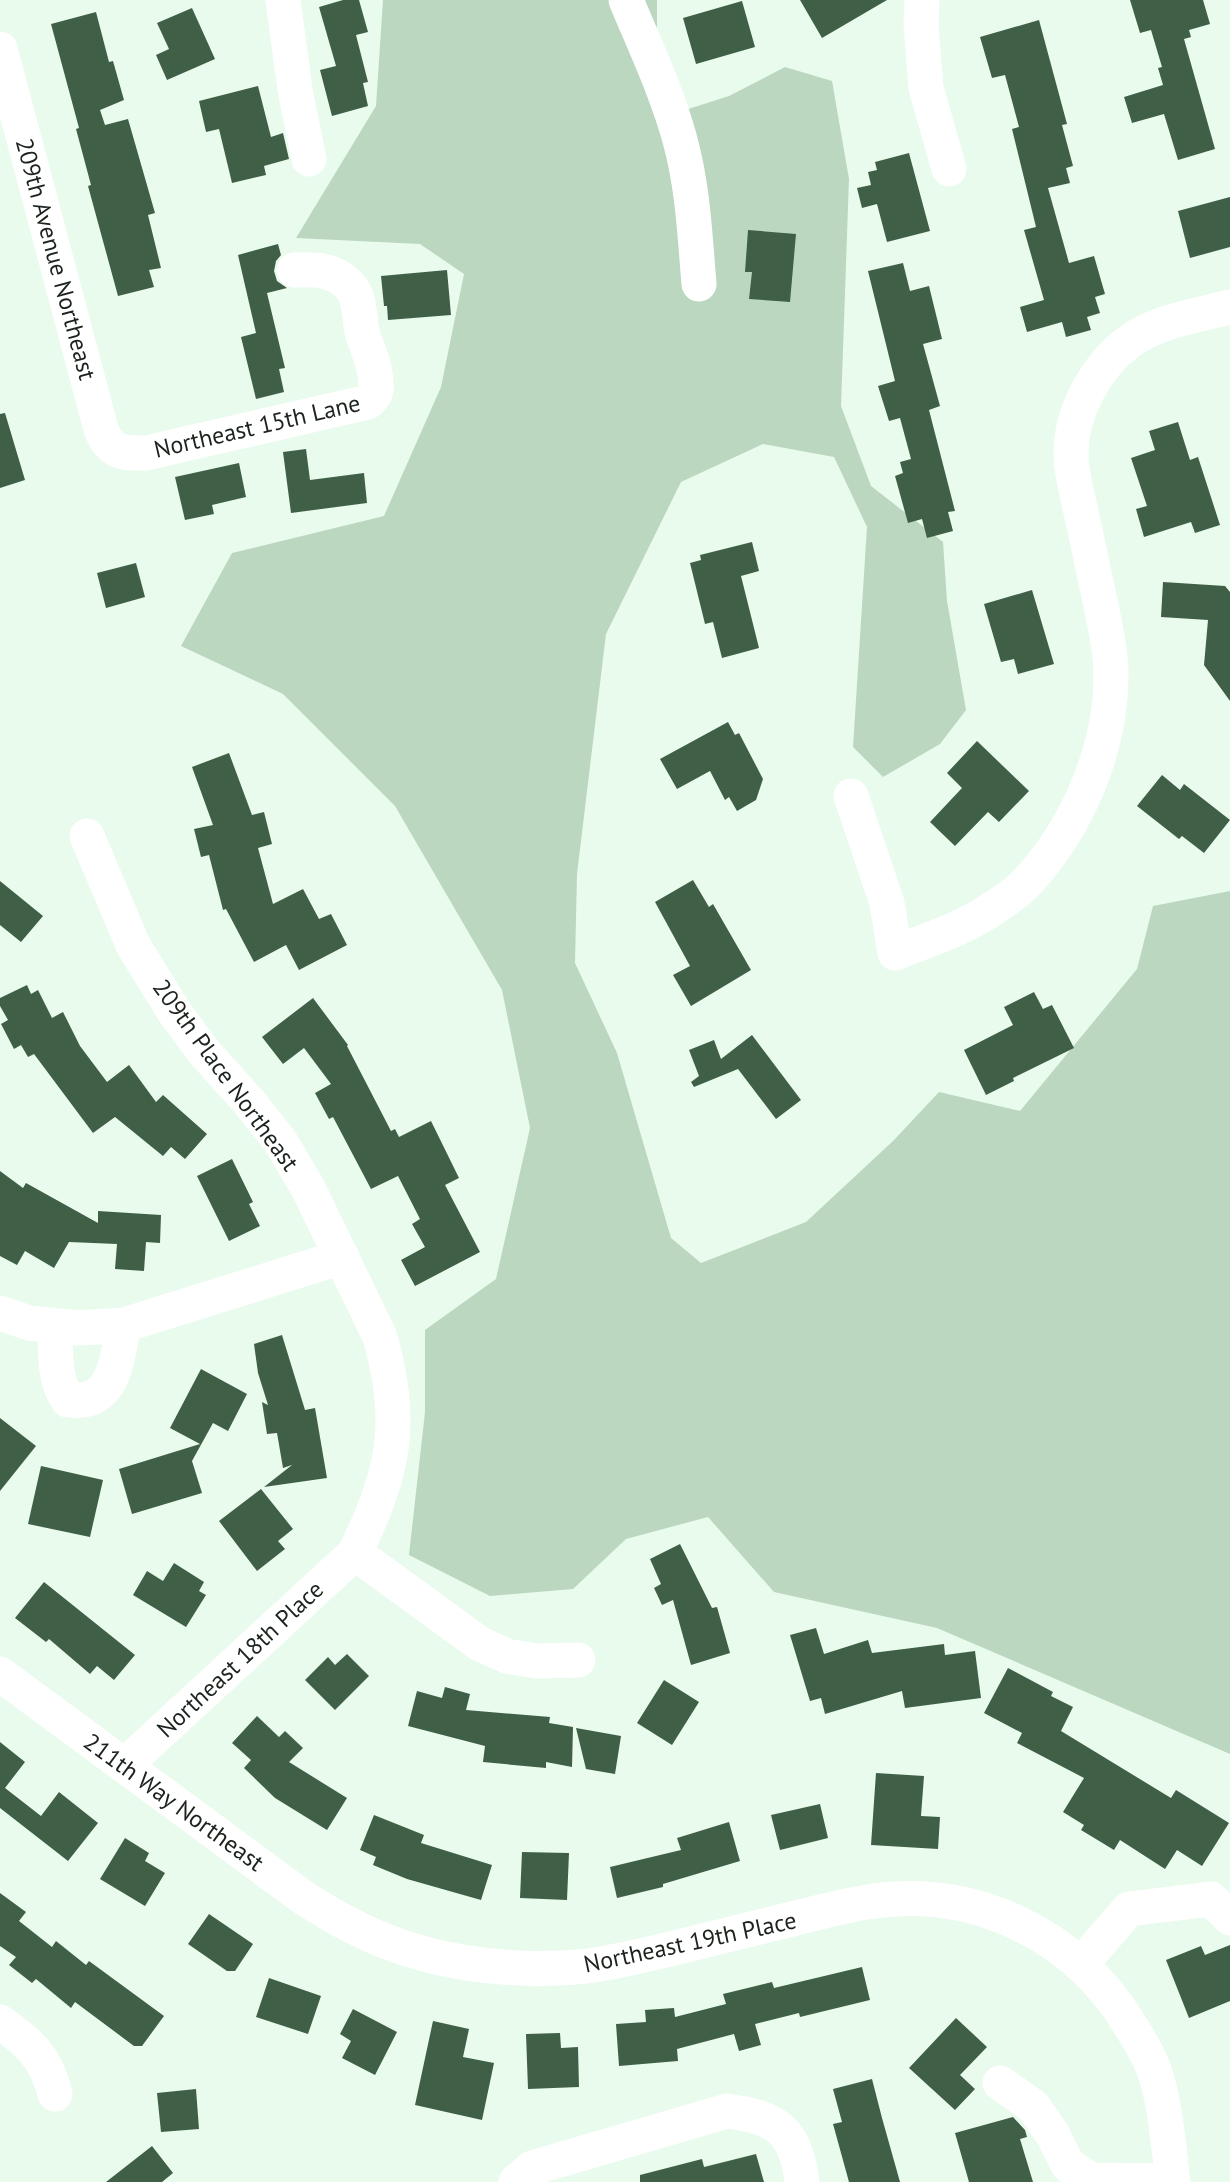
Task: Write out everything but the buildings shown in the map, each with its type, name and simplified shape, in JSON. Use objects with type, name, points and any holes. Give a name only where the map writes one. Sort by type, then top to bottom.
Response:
[{"type":"street","points":[[284,0],[292,65],[309,159]]},
{"type":"street","points":[[626,0],[668,100],[681,143],[693,218],[699,284]]},
{"type":"street","points":[[922,0],[926,88],[949,169]]},
{"type":"street","name":"209th Avenue Northeast","points":[[0,49],[101,429]]},
{"type":"street","name":"Northeast 15th Lane","points":[[101,429],[106,442],[114,449],[128,453],[146,453],[368,402],[375,395],[376,384],[372,358],[362,332],[358,305],[351,287],[334,274],[318,269],[294,270]]},
{"type":"street","points":[[851,796],[887,904],[895,953],[946,933],[989,911],[1028,882],[1056,848],[1081,801],[1101,750],[1109,710],[1111,672],[1108,641],[1075,487],[1071,456],[1073,428],[1087,391],[1105,365],[1129,341],[1154,327],[1230,307]]},
{"type":"street","name":"209th Place Northeast","points":[[88,836],[133,945],[173,1010],[204,1052],[280,1141],[308,1188],[380,1337],[393,1401],[394,1431],[387,1475],[375,1510],[355,1553]]},
{"type":"street","points":[[0,1313],[29,1323],[55,1326],[79,1328],[124,1325],[342,1257]]},
{"type":"street","points":[[55,1326],[60,1389],[68,1400],[81,1402],[96,1397],[108,1387],[124,1325]]},
{"type":"street","points":[[355,1553],[480,1644],[507,1656],[537,1661],[578,1660]]},
{"type":"street","name":"Northeast 18th Place","points":[[125,1765],[355,1553]]},
{"type":"street","name":"211th Way Northeast","points":[[0,1674],[304,1898],[350,1925]]},
{"type":"street","name":"Northeast 19th Place","points":[[350,1925],[397,1945],[463,1964],[563,1968],[608,1964],[866,1902],[912,1897],[953,1901],[988,1910],[1020,1924],[1060,1947],[1091,1972],[1118,2006],[1153,2067],[1163,2109],[1173,2181]]},
{"type":"street","points":[[1081,1964],[1129,1909],[1211,1899],[1230,1918]]},
{"type":"street","points":[[0,2022],[27,2041],[41,2057],[51,2077],[55,2094]]},
{"type":"street","points":[[1000,2083],[1033,2106],[1053,2135],[1068,2165],[1091,2180],[1173,2181]]},
{"type":"street","points":[[516,2182],[532,2168],[727,2111],[751,2114],[772,2121],[785,2133],[796,2152],[802,2182]]},
{"type":"green space","points":[[383,0],[657,0],[657,119],[729,96],[785,67],[832,81],[849,179],[841,406],[871,486],[943,542],[947,601],[966,710],[940,744],[883,777],[853,747],[867,527],[834,457],[763,444],[681,482],[606,634],[577,874],[575,963],[617,1053],[671,1238],[701,1263],[806,1222],[893,1141],[939,1092],[1020,1111],[1137,969],[1153,906],[1230,891],[1230,1754],[937,1628],[774,1592],[708,1517],[626,1539],[573,1589],[490,1596],[409,1555],[425,1412],[425,1330],[496,1279],[530,1128],[502,990],[395,806],[283,694],[181,646],[232,553],[384,516],[441,387],[464,274],[420,244],[296,238],[376,106]]}]
